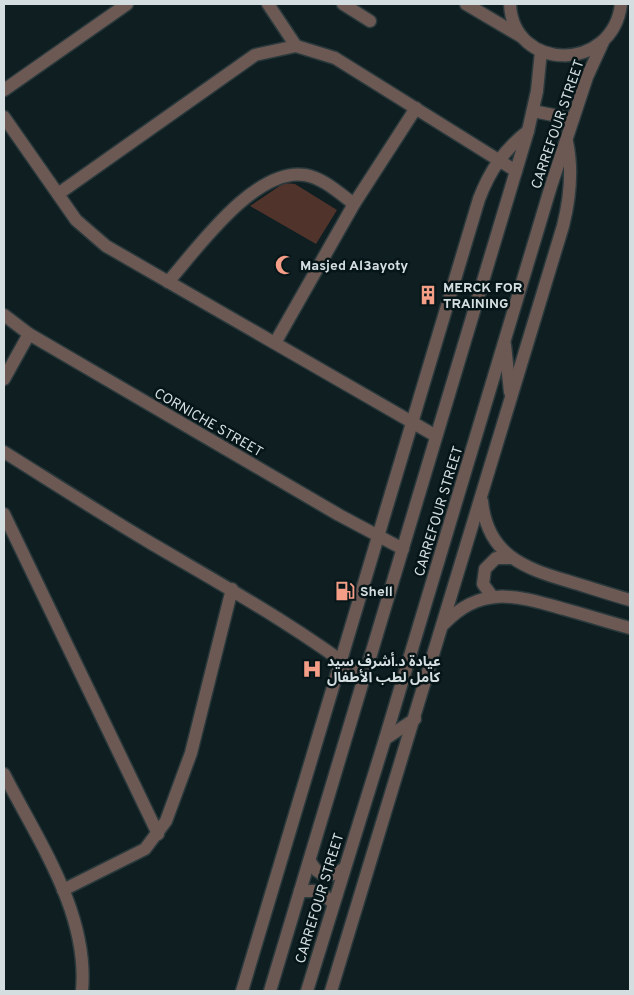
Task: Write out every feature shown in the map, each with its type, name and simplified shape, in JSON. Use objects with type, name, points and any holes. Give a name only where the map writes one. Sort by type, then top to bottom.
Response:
[{"type":"street","points":[[4,90],[127,4]]},
{"type":"street","points":[[268,4],[296,46]]},
{"type":"street","points":[[343,4],[370,21]]},
{"type":"street","points":[[466,4],[524,38],[541,51],[557,56],[573,56],[589,51],[603,42]]},
{"type":"street","points":[[510,4],[515,25],[524,38]]},
{"type":"street","name":"CARREFOUR STREET","points":[[307,991],[573,120],[587,77],[603,42],[624,9]]},
{"type":"street","points":[[58,194],[255,55],[282,47],[296,46],[335,58],[516,170]]},
{"type":"street","name":"CARREFOUR STREET","points":[[270,991],[528,131],[533,111],[541,51]]},
{"type":"street","points":[[275,343],[354,204],[416,108]]},
{"type":"street","points":[[533,111],[573,120]]},
{"type":"street","points":[[4,117],[76,220],[106,246],[436,436]]},
{"type":"street","points":[[242,991],[479,199],[485,183],[499,160],[528,131]]},
{"type":"street","points":[[331,991],[415,720],[567,209],[571,158],[567,141]]},
{"type":"street","points":[[168,282],[229,211],[275,180],[289,175],[304,175],[319,179],[354,204]]},
{"type":"street","name":"CORNICHE STREET","points":[[4,315],[30,334],[339,515],[403,549]]},
{"type":"street","points":[[4,379],[30,334]]},
{"type":"street","points":[[505,339],[511,400]]},
{"type":"street","points":[[4,452],[148,542],[232,590],[342,660],[364,678]]},
{"type":"street","points":[[482,497],[485,518],[493,537],[511,558],[534,571],[630,600]]},
{"type":"street","points":[[4,514],[158,834]]},
{"type":"street","points":[[492,596],[483,584],[485,569],[496,558],[511,558]]},
{"type":"street","points":[[64,890],[145,849],[158,834],[172,806],[191,753],[232,590]]},
{"type":"street","points":[[442,625],[470,603],[492,596],[525,598],[630,628]]},
{"type":"street","points":[[385,739],[415,720]]},
{"type":"street","points":[[4,774],[64,890],[82,946],[82,991]]},
{"type":"street","points":[[310,861],[316,871],[327,875],[333,875],[343,869]]},
{"type":"street","points":[[300,891],[319,891],[333,903]]},
{"type":"shaded area","points":[[284,183],[295,184],[337,210],[316,244],[250,206]]},
{"type":"place","name":"Masjed Al3ayoty","points":[[285,265]]},
{"type":"place","name":"MERCK FOR TRAINING","points":[[428,295]]},
{"type":"place","name":"Shell","points":[[345,591]]},
{"type":"place","name":"عيادة د.أشرف سيد كامل لطب الأطفال","points":[[312,669]]}]
